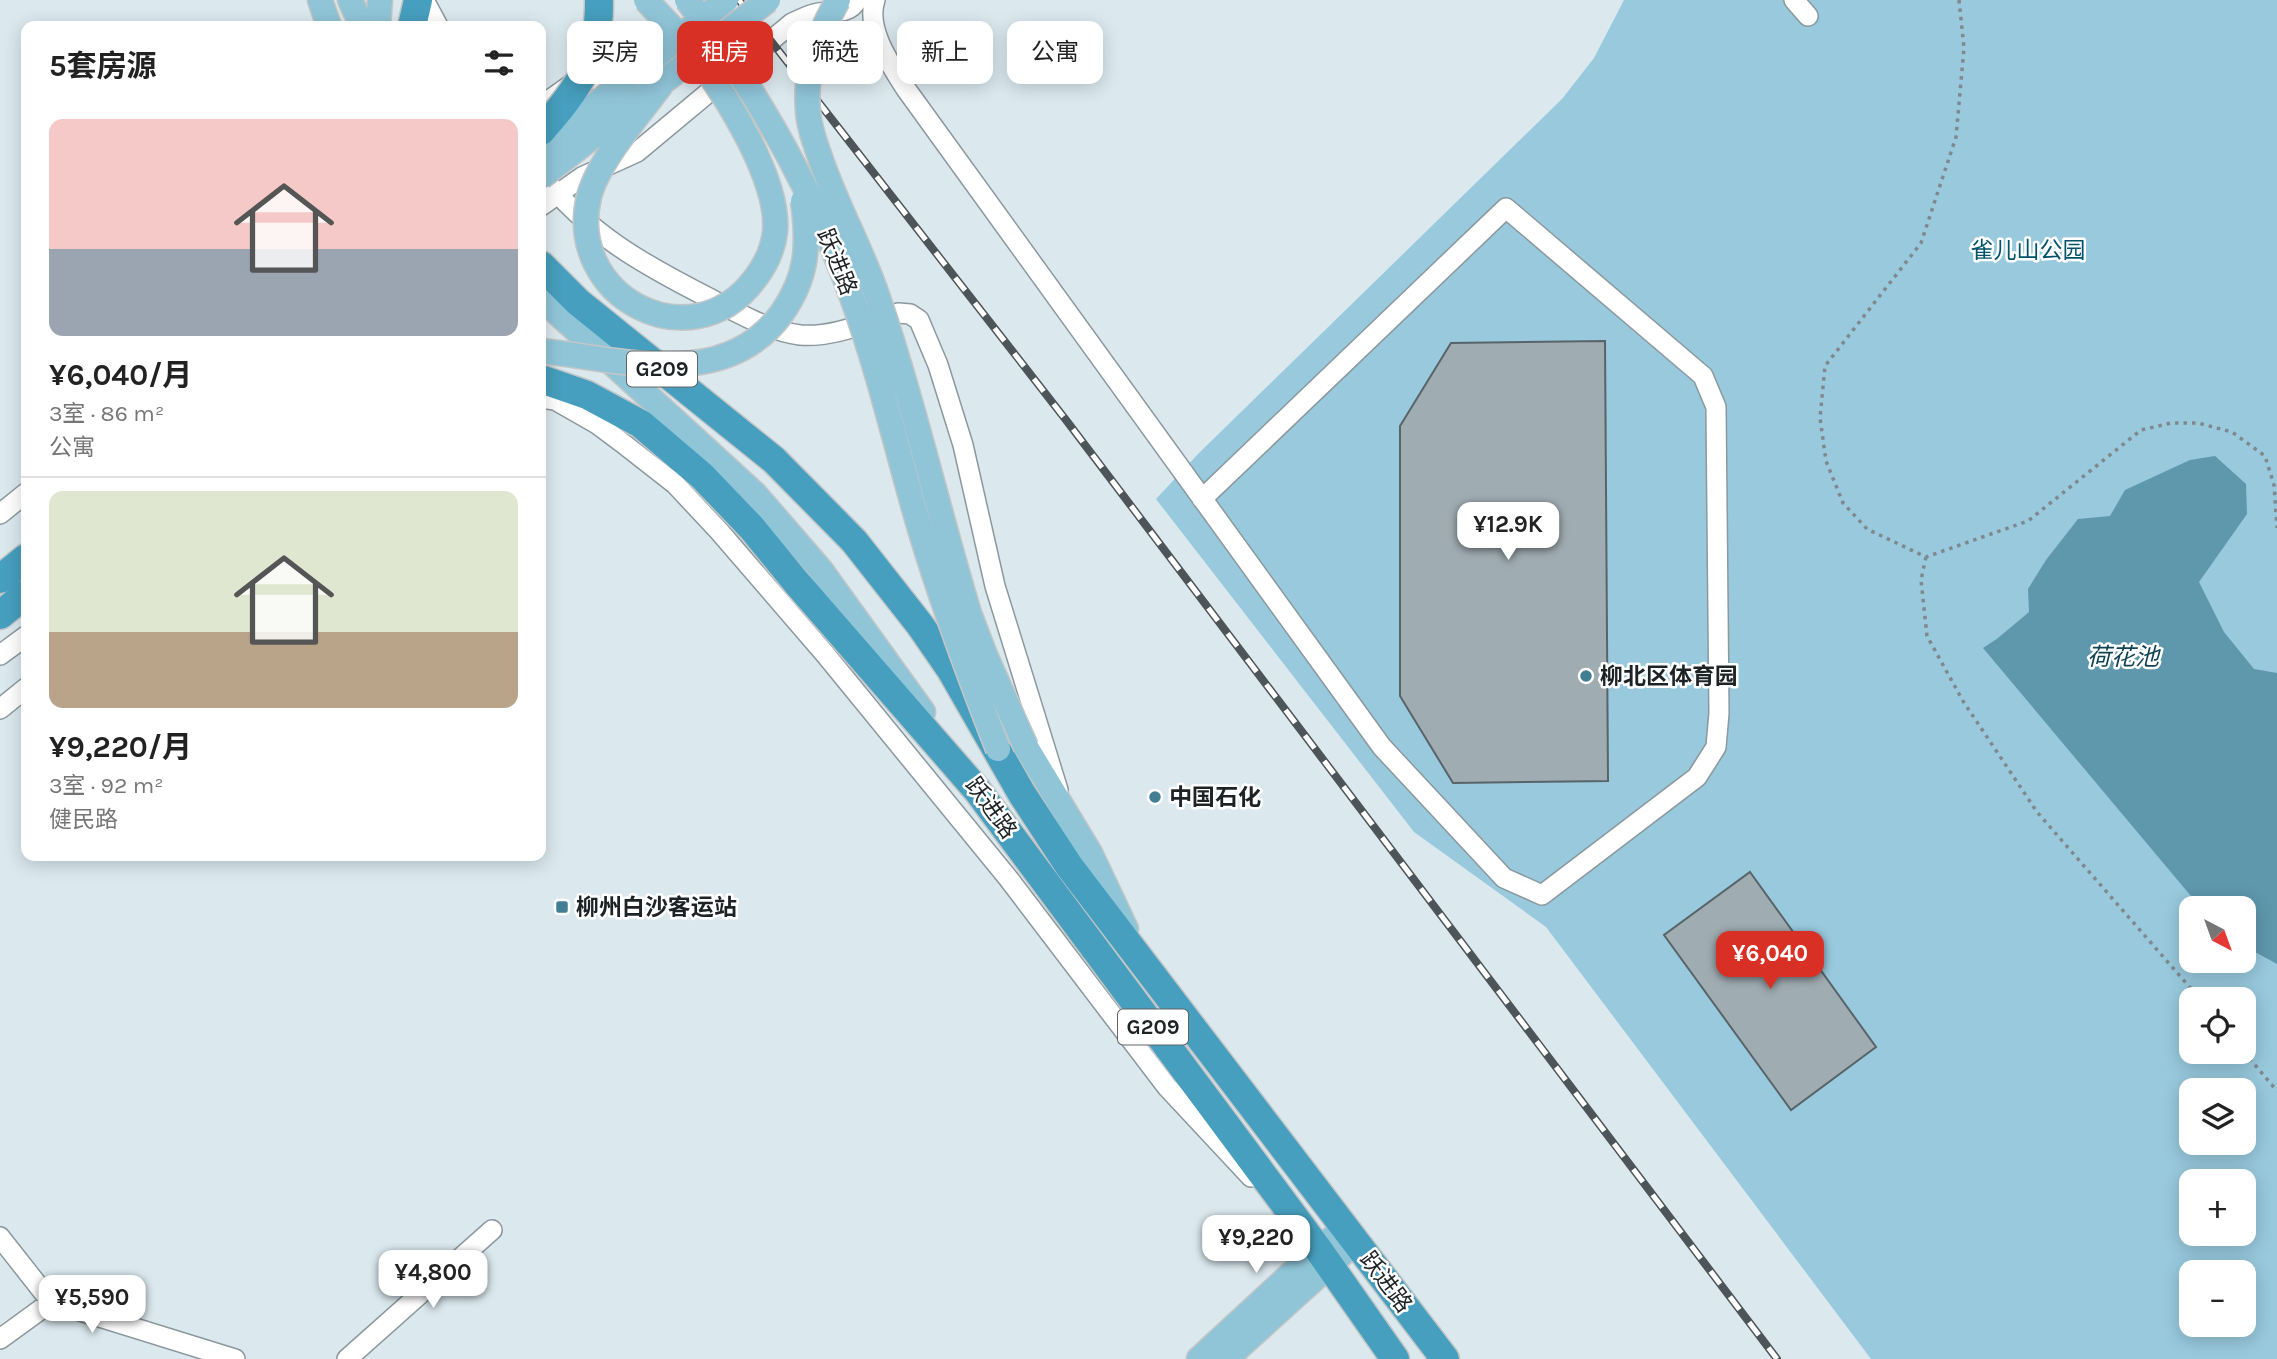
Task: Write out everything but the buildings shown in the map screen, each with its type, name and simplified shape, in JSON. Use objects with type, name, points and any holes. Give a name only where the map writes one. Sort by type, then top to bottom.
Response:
[{"type":"highway","points":[[413,21],[418,0]]},
{"type":"highway","points":[[546,125],[576,90],[584,74],[595,42],[599,0]]},
{"type":"highway","name":"G209","points":[[546,270],[578,302],[786,471],[854,541],[920,625],[1010,753]]},
{"type":"highway","name":"G209","points":[[546,381],[587,395],[641,424],[702,476],[751,527],[977,790]]},
{"type":"highway","points":[[0,615],[17,580]]},
{"type":"highway","name":"跃进路","points":[[1010,753],[1022,794],[1069,866],[1445,1359]]},
{"type":"highway","name":"跃进路","points":[[977,790],[1323,1257],[1395,1359]]},
{"type":"main road","points":[[320,0],[327,21]]},
{"type":"main road","points":[[350,0],[360,21]]},
{"type":"main road","points":[[378,21],[380,0]]},
{"type":"main road","points":[[646,0],[695,54],[731,110],[762,167],[771,197],[775,230],[772,248],[760,273],[738,297],[725,306],[691,317],[646,312],[622,296],[600,272],[589,243],[587,212],[593,184],[661,85]]},
{"type":"main road","name":"跃进路","points":[[687,0],[768,117],[822,224],[870,348],[943,603],[961,656],[1010,753]]},
{"type":"main road","points":[[546,144],[726,0]]},
{"type":"main road","points":[[546,187],[661,85],[768,0]]},
{"type":"main road","points":[[838,0],[819,38],[808,82],[808,112],[812,130],[827,175],[867,267],[891,337],[969,613],[985,655],[1010,753],[1064,811],[1090,853],[1139,958]]},
{"type":"main road","points":[[546,352],[648,364],[685,365],[721,359],[752,342],[765,332],[782,312],[799,283],[803,270],[807,242],[799,178]]},
{"type":"main road","name":"跃进路","points":[[546,303],[727,467],[784,526],[828,580],[977,790]]},
{"type":"main road","points":[[1199,1359],[1350,1235]]},
{"type":"main road","points":[[1226,1359],[1323,1257]]},
{"type":"street","points":[[424,0],[435,21]]},
{"type":"street","points":[[546,102],[572,84],[610,76],[625,68],[711,0]]},
{"type":"street","points":[[546,188],[582,177],[636,152],[792,23],[816,13],[841,13],[855,5],[857,0]]},
{"type":"street","points":[[875,0],[872,9],[880,45],[906,89],[1202,499],[1382,747],[1504,878],[1542,895],[1697,777],[1716,747],[1719,713],[1716,407],[1703,376],[1506,208],[1202,499]]},
{"type":"street","points":[[1794,0],[1808,16]]},
{"type":"street","points":[[546,189],[613,244],[654,271],[744,317],[785,332],[803,335],[821,333],[898,313],[910,314],[919,320],[938,365],[963,444],[995,586],[1064,811]]},
{"type":"street","points":[[546,399],[555,400],[606,431],[675,484],[719,531],[825,654],[999,867],[1167,1087],[1323,1257]]},
{"type":"street","points":[[0,514],[21,497]]},
{"type":"street","points":[[0,655],[21,640]]},
{"type":"street","points":[[0,709],[21,692]]},
{"type":"street","points":[[347,1359],[492,1230]]},
{"type":"street","points":[[0,1237],[51,1302],[235,1359]]},
{"type":"street","points":[[0,1339],[51,1302]]},
{"type":"path","points":[[1959,0],[1964,48],[1956,137],[1921,243],[1825,366],[1820,418],[1826,461],[1843,503],[1867,528],[1926,556],[2028,521],[2141,430],[2171,423],[2198,423],[2232,432],[2265,456],[2274,485],[2277,528]]},
{"type":"path","points":[[1926,556],[1922,580],[1927,636],[1963,701],[2037,812],[2190,987]]},
{"type":"path","points":[[2254,1064],[2277,1091]]},
{"type":"green space","name":"雀儿山公园","points":[[1624,0],[2277,0],[2277,1359],[1871,1359],[1546,927],[1414,832],[1156,499],[1198,454],[1562,99],[1594,58]]},
{"type":"water","name":"荷花池","points":[[2215,456],[2246,484],[2247,514],[2199,582],[2224,632],[2254,669],[2277,673],[2277,964],[2256,953],[2256,896],[2191,896],[1983,648],[2029,612],[2028,589],[2046,560],[2078,519],[2110,516],[2125,490],[2190,460]]},
{"type":"railway","points":[[739,0],[1066,420],[1777,1359]]},
{"type":"place","name":"柳北区体育园","points":[[1586,676]]},
{"type":"place","name":"中国石化","points":[[1155,797]]},
{"type":"place","name":"柳州白沙客运站","points":[[562,907]]}]
